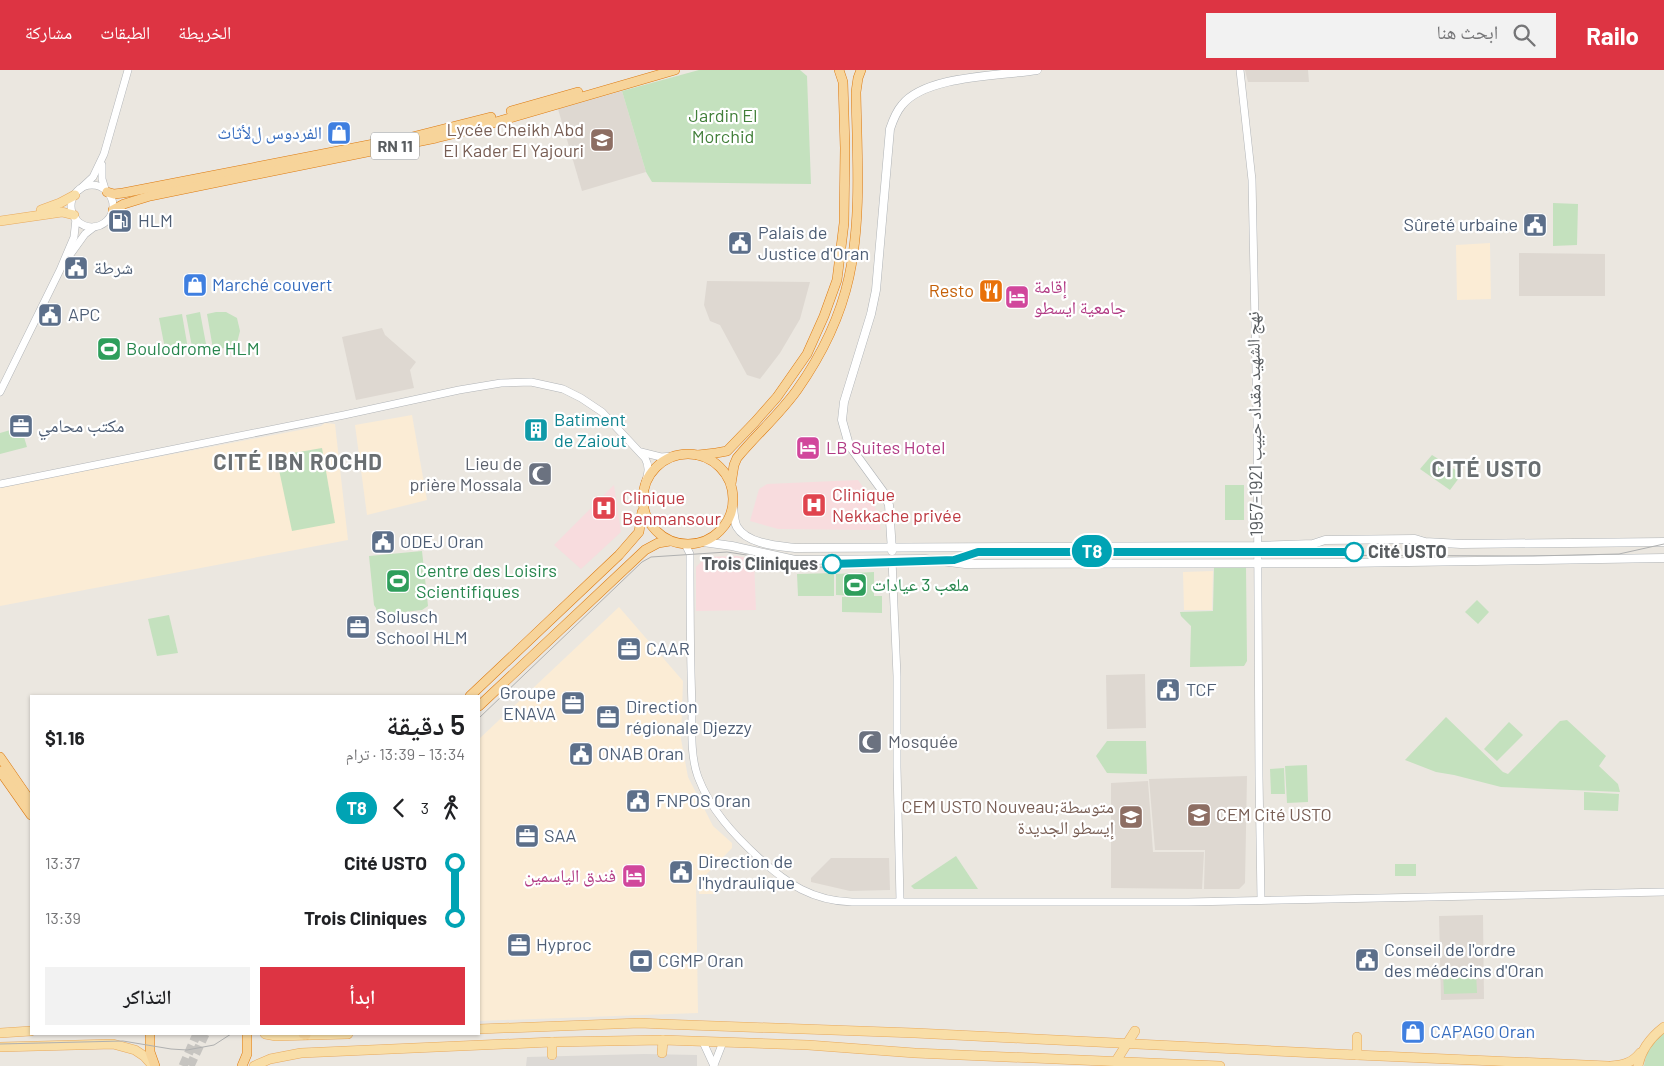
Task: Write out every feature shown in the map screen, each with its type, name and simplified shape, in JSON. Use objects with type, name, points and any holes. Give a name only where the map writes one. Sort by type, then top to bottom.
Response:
[{"type":"highway","name":"RN 11","points":[[106,191],[114,194],[123,194],[432,132],[655,70]]},
{"type":"highway","name":"RN 11","points":[[112,210],[150,196],[450,134],[674,70]]},
{"type":"highway","points":[[471,695],[637,536],[641,527],[645,483],[653,469],[673,456],[716,453],[727,450],[777,397],[807,354],[837,280],[844,223],[844,82],[839,70]]},
{"type":"highway","points":[[731,484],[737,458],[776,417],[809,372],[830,333],[843,298],[852,260],[856,223],[857,84],[861,70]]},
{"type":"highway","points":[[480,705],[645,550],[658,543],[670,541],[685,544],[703,542],[712,538],[725,525],[732,508],[733,492],[731,484],[722,468],[707,458],[698,455]]},
{"type":"highway","points":[[642,500],[650,524],[670,541]]},
{"type":"highway","points":[[0,757],[30,801]]},
{"type":"highway","points":[[0,771],[30,814]]},
{"type":"highway","points":[[150,1035],[150,1052],[154,1066]]},
{"type":"highway","points":[[242,1066],[247,1054],[246,1035]]},
{"type":"main road","points":[[892,560],[889,505],[884,493],[849,445],[842,420],[844,402],[871,314],[876,290],[890,129],[895,115],[903,103],[919,92],[938,84],[1037,70]]},
{"type":"main road","points":[[16,218],[54,206],[77,192]]},
{"type":"main road","points":[[0,221],[62,212],[75,217]]},
{"type":"main road","points":[[732,508],[737,526],[747,537],[767,544],[795,548],[1257,546],[1313,544],[1324,540],[1415,539],[1426,542],[1461,544],[1664,542]]},
{"type":"main road","points":[[703,542],[732,546],[796,560],[933,560],[965,564],[1257,564],[1664,558]]},
{"type":"main road","points":[[480,1029],[640,1023],[915,1033],[1610,1066],[1623,1065],[1633,1060],[1654,1034],[1664,1027]]},
{"type":"main road","points":[[1116,1062],[1135,1031]]},
{"type":"main road","points":[[0,1033],[30,1032]]},
{"type":"main road","points":[[270,1035],[304,1035]]},
{"type":"main road","points":[[1357,1038],[1357,1055]]},
{"type":"main road","points":[[662,1053],[663,1040]]},
{"type":"main road","points":[[254,1066],[270,1059],[552,1042],[663,1040],[1220,1066]]},
{"type":"main road","points":[[552,1042],[552,1055]]},
{"type":"main road","points":[[0,1048],[113,1044],[135,1050],[154,1066]]},
{"type":"main road","points":[[1638,1066],[1646,1044]]},
{"type":"street","points":[[75,217],[86,226],[100,226],[108,220],[112,210],[112,199],[106,191],[101,172],[104,154],[128,70]]},
{"type":"street","name":"نهج الشهيد مقداد حبيب 1921-1957","points":[[1240,70],[1252,180],[1257,418],[1261,899]]},
{"type":"street","points":[[0,392],[60,270],[74,237],[75,217],[71,205],[77,192],[93,177],[104,154]]},
{"type":"street","points":[[77,192],[84,187],[94,185],[106,191]]},
{"type":"street","points":[[60,270],[82,239],[94,227]]},
{"type":"street","points":[[0,484],[287,427],[458,390],[501,383],[531,382],[563,389],[602,412],[646,458],[648,466],[645,483]]},
{"type":"street","points":[[640,451],[655,457],[673,456]]},
{"type":"street","points":[[685,544],[690,554],[690,635],[694,758],[699,778],[713,807],[737,837],[775,874],[799,889],[821,898],[844,902],[1188,902],[1664,892]]},
{"type":"street","points":[[892,560],[897,676],[900,902]]},
{"type":"street","points":[[703,1042],[714,1065]]},
{"type":"street","points":[[714,1065],[723,1042]]},
{"type":"shaded area","points":[[1245,70],[1308,70],[1309,82],[1248,82]]},
{"type":"shaded area","name":"Lycée Cheikh Abd El Kader El Yajouri","points":[[622,91],[646,172],[582,191],[558,109]]},
{"type":"shaded area","points":[[1490,243],[1491,299],[1457,300],[1456,245]]},
{"type":"shaded area","points":[[1519,253],[1605,254],[1605,296],[1519,296]]},
{"type":"shaded area","points":[[707,281],[810,282],[800,319],[780,353],[760,379],[747,375],[720,325],[710,321],[704,305]]},
{"type":"shaded area","points":[[382,328],[385,335],[416,362],[410,370],[414,388],[356,400],[342,337]]},
{"type":"shaded area","points":[[412,415],[427,500],[367,515],[355,425]]},
{"type":"shaded area","points":[[325,423],[335,424],[348,540],[0,606],[0,487],[321,426]]},
{"type":"shaded area","name":"Clinique Nekkache privée","points":[[858,480],[871,498],[877,512],[881,530],[778,529],[750,521],[759,489],[767,484]]},
{"type":"shaded area","name":"Clinique Benmansour","points":[[614,485],[621,532],[581,569],[554,545]]},
{"type":"shaded area","points":[[738,556],[754,560],[756,610],[696,611],[696,567],[706,557]]},
{"type":"shaded area","points":[[1213,571],[1212,610],[1184,610],[1183,572]]},
{"type":"shaded area","points":[[619,607],[683,681],[681,739],[688,777],[713,826],[732,843],[732,848],[696,885],[698,1013],[480,1021],[480,738]]},
{"type":"shaded area","points":[[1145,674],[1146,728],[1107,729],[1106,675]]},
{"type":"shaded area","name":"CEM Cité USTO","points":[[1247,776],[1245,883],[1239,889],[1204,889],[1205,850],[1155,850],[1149,779]]},
{"type":"shaded area","name":"CEM USTO Nouveau;متوسطة إيسطو الجديدة","points":[[1148,781],[1153,852],[1204,852],[1202,889],[1111,888],[1111,783]]},
{"type":"shaded area","points":[[831,858],[889,858],[890,890],[850,891],[811,882],[811,878]]},
{"type":"shaded area","points":[[706,877],[714,884],[715,894],[699,894],[699,882]]},
{"type":"shaded area","points":[[1483,915],[1484,999],[1441,1000],[1439,916]]},
{"type":"shaded area","points":[[644,1054],[697,1055],[697,1066],[526,1066],[527,1057]]},
{"type":"green space","name":"Jardin El Morchid","points":[[699,70],[800,70],[807,76],[811,184],[652,182],[646,172],[622,91]]},
{"type":"green space","points":[[1553,203],[1578,204],[1577,245],[1553,246]]},
{"type":"green space","points":[[200,312],[206,344],[192,347],[186,315]]},
{"type":"green space","points":[[226,312],[237,318],[240,331],[237,343],[225,348],[213,349],[207,314]]},
{"type":"green space","points":[[182,314],[188,349],[166,354],[159,318]]},
{"type":"green space","points":[[21,427],[27,447],[0,454],[0,433]]},
{"type":"green space","points":[[322,448],[335,523],[292,531],[276,456]]},
{"type":"green space","points":[[1432,455],[1462,474],[1450,490],[1420,469]]},
{"type":"green space","points":[[1225,485],[1244,485],[1244,520],[1225,520]]},
{"type":"green space","name":"Centre des Loisirs Scientifiques","points":[[422,551],[428,606],[422,610],[377,615],[374,605],[369,556]]},
{"type":"green space","points":[[1214,567],[1246,567],[1247,661],[1244,666],[1190,667],[1191,626],[1181,616],[1180,612],[1213,611]]},
{"type":"green space","points":[[874,572],[874,596],[882,596],[882,613],[842,612],[842,597],[858,596],[836,595],[836,574]]},
{"type":"green space","points":[[834,573],[834,596],[798,596],[797,574]]},
{"type":"green space","points":[[1477,600],[1489,612],[1478,624],[1465,612]]},
{"type":"green space","points":[[169,615],[178,653],[157,656],[148,619]]},
{"type":"green space","points":[[1446,717],[1503,772],[1508,774],[1560,721],[1567,720],[1606,756],[1599,766],[1618,784],[1620,792],[1501,787],[1436,772],[1405,760]]},
{"type":"green space","points":[[1509,722],[1523,735],[1497,761],[1484,749]]},
{"type":"green space","points":[[1107,741],[1146,741],[1147,774],[1107,773],[1096,756]]},
{"type":"green space","points":[[1307,765],[1308,802],[1287,803],[1285,766]]},
{"type":"green space","points":[[1284,768],[1285,794],[1271,794],[1270,769]]},
{"type":"green space","points":[[1584,792],[1619,794],[1618,811],[1584,810]]},
{"type":"green space","points":[[956,856],[978,889],[914,889],[911,886]]},
{"type":"green space","points":[[1395,864],[1416,864],[1416,876],[1395,876]]},
{"type":"green space","points":[[1476,972],[1477,993],[1444,994],[1443,973]]},
{"type":"green space","points":[[1664,1033],[1664,1066],[1644,1066],[1646,1056],[1651,1047]]},
{"type":"tunnel","points":[[183,1066],[197,1035]]},
{"type":"tunnel","points":[[190,1066],[205,1035]]},
{"type":"tram line","points":[[480,717],[642,562],[651,557],[727,552],[753,556],[792,568],[954,563],[978,554],[1533,556],[1619,554],[1664,544]]},
{"type":"tram line","name":"T8","points":[[832,564],[954,560],[978,552],[1354,552]]},
{"type":"tram line","points":[[0,1044],[123,1041],[187,1050],[214,1045],[229,1035]]},
{"type":"place","name":"الفردوس لﻷثاث","points":[[339,133]]},
{"type":"place","name":"Lycée Cheikh Abd El Kader El Yajouri","points":[[602,140]]},
{"type":"place","name":"HLM","points":[[120,221]]},
{"type":"place","name":"Sûreté urbaine","points":[[1535,225]]},
{"type":"place","name":"Palais de Justice d'Oran","points":[[740,243]]},
{"type":"place","name":"شرطة","points":[[76,268]]},
{"type":"place","name":"Marché couvert","points":[[195,285]]},
{"type":"place","name":"Resto","points":[[991,291]]},
{"type":"place","name":"إقامة جامعية ايسطو","points":[[1017,297]]},
{"type":"place","name":"APC","points":[[50,315]]},
{"type":"place","name":"Boulodrome HLM","points":[[109,349]]},
{"type":"place","name":"مكتب محامي","points":[[21,426]]},
{"type":"place","name":"Batiment de Zaiout","points":[[536,430]]},
{"type":"place","name":"LB Suites Hotel","points":[[808,448]]},
{"type":"place","name":"Lieu de prière Mossala","points":[[540,474]]},
{"type":"place","name":"Clinique Nekkache privée","points":[[814,505]]},
{"type":"place","name":"Clinique Benmansour","points":[[604,508]]},
{"type":"place","name":"ODEJ Oran","points":[[383,542]]},
{"type":"place","name":"Cité USTO","points":[[1354,552]]},
{"type":"place","name":"Trois Cliniques","points":[[832,564]]},
{"type":"place","name":"Centre des Loisirs Scientifiques","points":[[398,581]]},
{"type":"place","name":"ملعب 3 عيادات","points":[[855,585]]},
{"type":"place","name":"Solusch School HLM","points":[[358,627]]},
{"type":"place","name":"CAAR","points":[[629,649]]},
{"type":"place","name":"TCF","points":[[1168,690]]},
{"type":"place","name":"Groupe ENAVA","points":[[573,703]]},
{"type":"place","name":"Direction régionale Djezzy","points":[[608,717]]},
{"type":"place","name":"Mosquée","points":[[870,742]]},
{"type":"place","name":"ONAB Oran","points":[[581,754]]},
{"type":"place","name":"FNPOS Oran","points":[[638,801]]},
{"type":"place","name":"CEM Cité USTO","points":[[1199,815]]},
{"type":"place","name":"CEM USTO Nouveau;متوسطة إيسطو الجديدة","points":[[1131,817]]},
{"type":"place","name":"SAA","points":[[527,836]]},
{"type":"place","name":"Direction de l'hydraulique","points":[[681,872]]},
{"type":"place","name":"فندق الياسمين","points":[[634,876]]},
{"type":"place","name":"Hyproc","points":[[519,945]]},
{"type":"place","name":"Conseil de l'ordre des médecins d'Oran","points":[[1367,960]]},
{"type":"place","name":"CGMP Oran","points":[[641,961]]},
{"type":"place","name":"CAPAGO Oran","points":[[1413,1032]]},
{"type":"district","name":"CITÉ IBN ROCHD","points":[[298,462]]},
{"type":"district","name":"CITÉ USTO","points":[[1487,469]]}]
